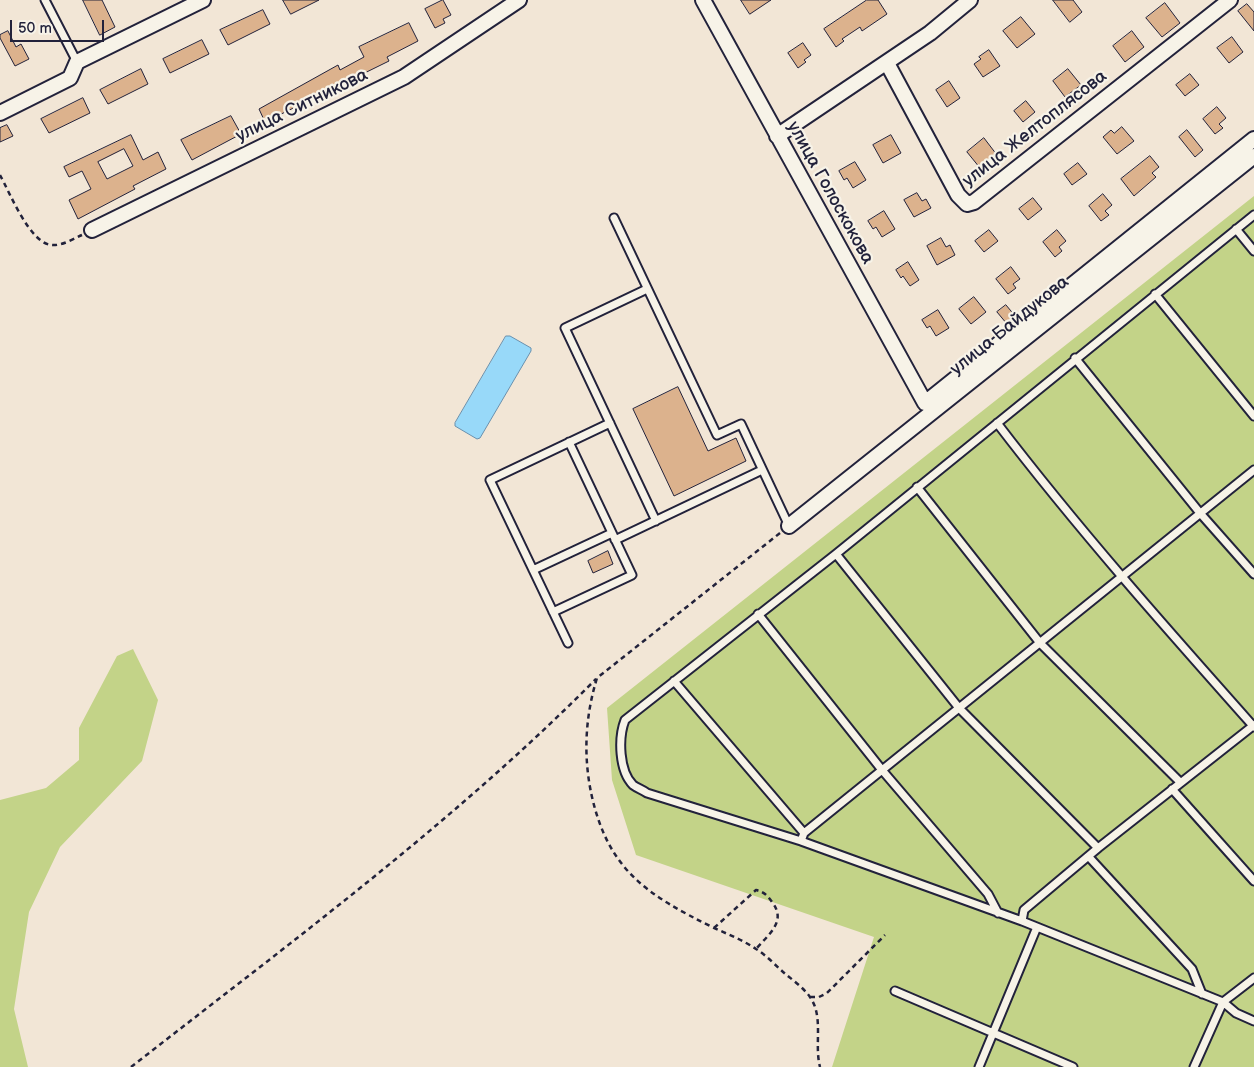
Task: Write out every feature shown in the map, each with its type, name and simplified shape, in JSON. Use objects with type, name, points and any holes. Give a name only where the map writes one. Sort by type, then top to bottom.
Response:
[{"type":"street","points":[[0,113],[70,78],[77,62],[203,0]]},
{"type":"street","name":"улица Ситникова","points":[[92,230],[404,77],[519,0]]},
{"type":"street","name":"улица Голоскокова","points":[[703,0],[925,403]]},
{"type":"street","points":[[777,136],[930,33],[970,0]]},
{"type":"street","name":"улица Желтоплясова","points":[[887,62],[958,194],[967,204],[974,202],[1230,0]]},
{"type":"street","name":"улица Байдукова","points":[[925,403],[1254,140]]},
{"type":"street","name":"улица Байдукова","points":[[789,526],[1254,156]]},
{"type":"lane","points":[[46,0],[77,62]]},
{"type":"lane","points":[[1254,215],[836,554],[624,720],[621,730],[623,770],[634,786],[647,793],[801,841],[1022,921],[1223,1002],[1236,1013],[1254,1020]]},
{"type":"lane","points":[[614,218],[717,435],[741,424],[789,526]]},
{"type":"lane","points":[[1236,229],[1254,251]]},
{"type":"lane","points":[[647,289],[565,328],[656,521]]},
{"type":"lane","points":[[1155,294],[1254,416]]},
{"type":"lane","points":[[1076,358],[1200,513],[1254,574]]},
{"type":"lane","points":[[568,643],[490,480],[610,423]]},
{"type":"lane","points":[[997,423],[1121,577],[1254,726],[1180,782],[1024,910],[1022,921]]},
{"type":"lane","points":[[553,612],[632,575],[569,442]]},
{"type":"lane","points":[[533,570],[656,521],[762,470]]},
{"type":"lane","points":[[801,841],[804,833],[1254,470]]},
{"type":"lane","points":[[918,487],[1040,643],[1180,782]]},
{"type":"lane","points":[[836,554],[958,708],[1098,848]]},
{"type":"lane","points":[[758,614],[882,770],[988,894],[998,913]]},
{"type":"lane","points":[[674,681],[804,833]]},
{"type":"lane","points":[[1172,789],[1254,881]]},
{"type":"lane","points":[[1089,857],[1192,969],[1202,994]]},
{"type":"lane","points":[[979,1067],[1037,927]]},
{"type":"lane","points":[[1194,1067],[1223,1002],[1254,978]]},
{"type":"lane","points":[[895,991],[1073,1067]]},
{"type":"path","points":[[0,175],[30,231],[39,242],[52,245],[66,242],[92,230]]},
{"type":"path","points":[[132,1067],[239,981],[318,922],[430,830],[546,729],[597,678],[789,526]]},
{"type":"path","points":[[597,678],[589,704],[586,748],[588,781],[595,810],[608,846],[618,861],[639,882],[670,906],[756,949],[810,996],[818,1016],[817,1050],[820,1067]]},
{"type":"path","points":[[714,928],[748,894],[756,890],[763,892],[774,904],[779,915],[777,925],[756,949]]},
{"type":"path","points":[[810,996],[819,997],[828,994],[886,936]]},
{"type":"green space","points":[[1254,196],[1254,1067],[832,1067],[874,937],[636,855],[612,780],[607,708]]},
{"type":"green space","points":[[133,649],[158,700],[142,761],[60,847],[29,912],[14,1009],[28,1067],[0,1067],[0,800],[46,788],[79,760],[79,728],[117,656]]},
{"type":"water","points":[[506,336],[510,336],[531,348],[531,351],[480,438],[477,439],[455,426],[455,423]]},
{"type":"building","points":[[83,0],[102,0],[115,27],[100,35]]},
{"type":"building","points":[[283,0],[319,0],[291,14]]},
{"type":"building","points":[[443,0],[451,15],[443,19],[445,23],[435,28],[425,9]]},
{"type":"building","points":[[741,0],[771,0],[750,14]]},
{"type":"building","points":[[867,0],[878,0],[887,14],[862,31],[860,27],[842,39],[844,41],[836,47],[824,29]]},
{"type":"building","points":[[1053,0],[1073,0],[1082,12],[1070,22]]},
{"type":"building","points":[[1165,3],[1180,23],[1162,37],[1146,18]]},
{"type":"building","points":[[1247,4],[1254,12],[1254,31],[1238,11]]},
{"type":"building","points":[[263,10],[270,24],[228,45],[220,30]]},
{"type":"building","points":[[1021,17],[1035,34],[1017,48],[1003,31]]},
{"type":"building","points":[[409,23],[418,41],[387,57],[389,61],[265,122],[259,109],[338,65],[340,70],[364,57],[359,47]]},
{"type":"building","points":[[8,31],[16,47],[21,44],[29,59],[15,66],[0,38],[0,35]]},
{"type":"building","points":[[1132,31],[1144,47],[1125,62],[1113,46]]},
{"type":"building","points":[[1232,37],[1243,52],[1229,63],[1217,48]]},
{"type":"building","points":[[202,40],[209,54],[170,73],[163,59]]},
{"type":"building","points":[[803,43],[811,55],[798,68],[788,53]]},
{"type":"building","points":[[989,50],[1000,66],[983,77],[974,64],[981,59],[979,57]]},
{"type":"building","points":[[141,69],[148,84],[108,104],[100,90]]},
{"type":"building","points":[[1068,69],[1081,85],[1065,97],[1053,81]]},
{"type":"building","points":[[1190,74],[1199,85],[1185,96],[1176,85]]},
{"type":"building","points":[[949,81],[960,98],[947,107],[936,90]]},
{"type":"building","points":[[83,98],[90,113],[49,133],[41,119]]},
{"type":"building","points":[[1026,101],[1035,112],[1023,122],[1014,111]]},
{"type":"building","points":[[1217,107],[1226,118],[1219,124],[1223,128],[1215,134],[1203,119]]},
{"type":"building","points":[[231,116],[241,134],[192,160],[181,140]]},
{"type":"building","points":[[7,125],[13,136],[0,142],[0,128]]},
{"type":"building","points":[[1122,127],[1134,141],[1117,154],[1103,137],[1111,130],[1114,133]]},
{"type":"building","points":[[1187,130],[1203,150],[1195,157],[1179,137]]},
{"type":"building","points":[[131,135],[143,160],[158,152],[166,169],[133,186],[135,189],[78,219],[69,200],[91,189],[82,171],[69,177],[64,167]],"holes":[[[124,149],[133,166],[107,179],[98,162]]]},
{"type":"building","points":[[891,135],[901,153],[883,163],[873,145]]},
{"type":"building","points":[[984,138],[997,155],[980,168],[967,152]]},
{"type":"building","points":[[1150,156],[1159,167],[1152,173],[1156,177],[1134,196],[1121,179]]},
{"type":"building","points":[[855,162],[866,180],[853,188],[847,178],[844,180],[839,171]]},
{"type":"building","points":[[1078,163],[1087,174],[1072,185],[1064,174]]},
{"type":"building","points":[[917,193],[922,201],[926,199],[931,208],[914,217],[904,200]]},
{"type":"building","points":[[1103,194],[1112,205],[1105,211],[1109,215],[1101,221],[1089,206]]},
{"type":"building","points":[[1033,198],[1042,209],[1028,220],[1019,209]]},
{"type":"building","points":[[884,211],[895,229],[882,237],[876,227],[873,229],[868,221]]},
{"type":"building","points":[[989,230],[998,241],[984,252],[975,241]]},
{"type":"building","points":[[1057,230],[1066,241],[1059,247],[1062,251],[1055,257],[1043,242]]},
{"type":"building","points":[[941,238],[946,247],[950,245],[955,255],[937,265],[927,246]]},
{"type":"building","points":[[908,262],[919,280],[910,286],[903,276],[901,278],[896,270]]},
{"type":"building","points":[[1011,267],[1020,279],[1013,284],[1016,288],[1008,294],[996,279]]},
{"type":"building","points":[[974,297],[986,312],[971,324],[959,309]]},
{"type":"building","points":[[1006,305],[1016,317],[1007,324],[997,312]]},
{"type":"building","points":[[938,310],[949,328],[936,336],[930,326],[927,328],[922,320]]},
{"type":"building","points":[[678,387],[708,451],[736,438],[746,461],[674,496],[633,409]]},
{"type":"building","points":[[608,551],[613,564],[593,573],[588,561]]}]
